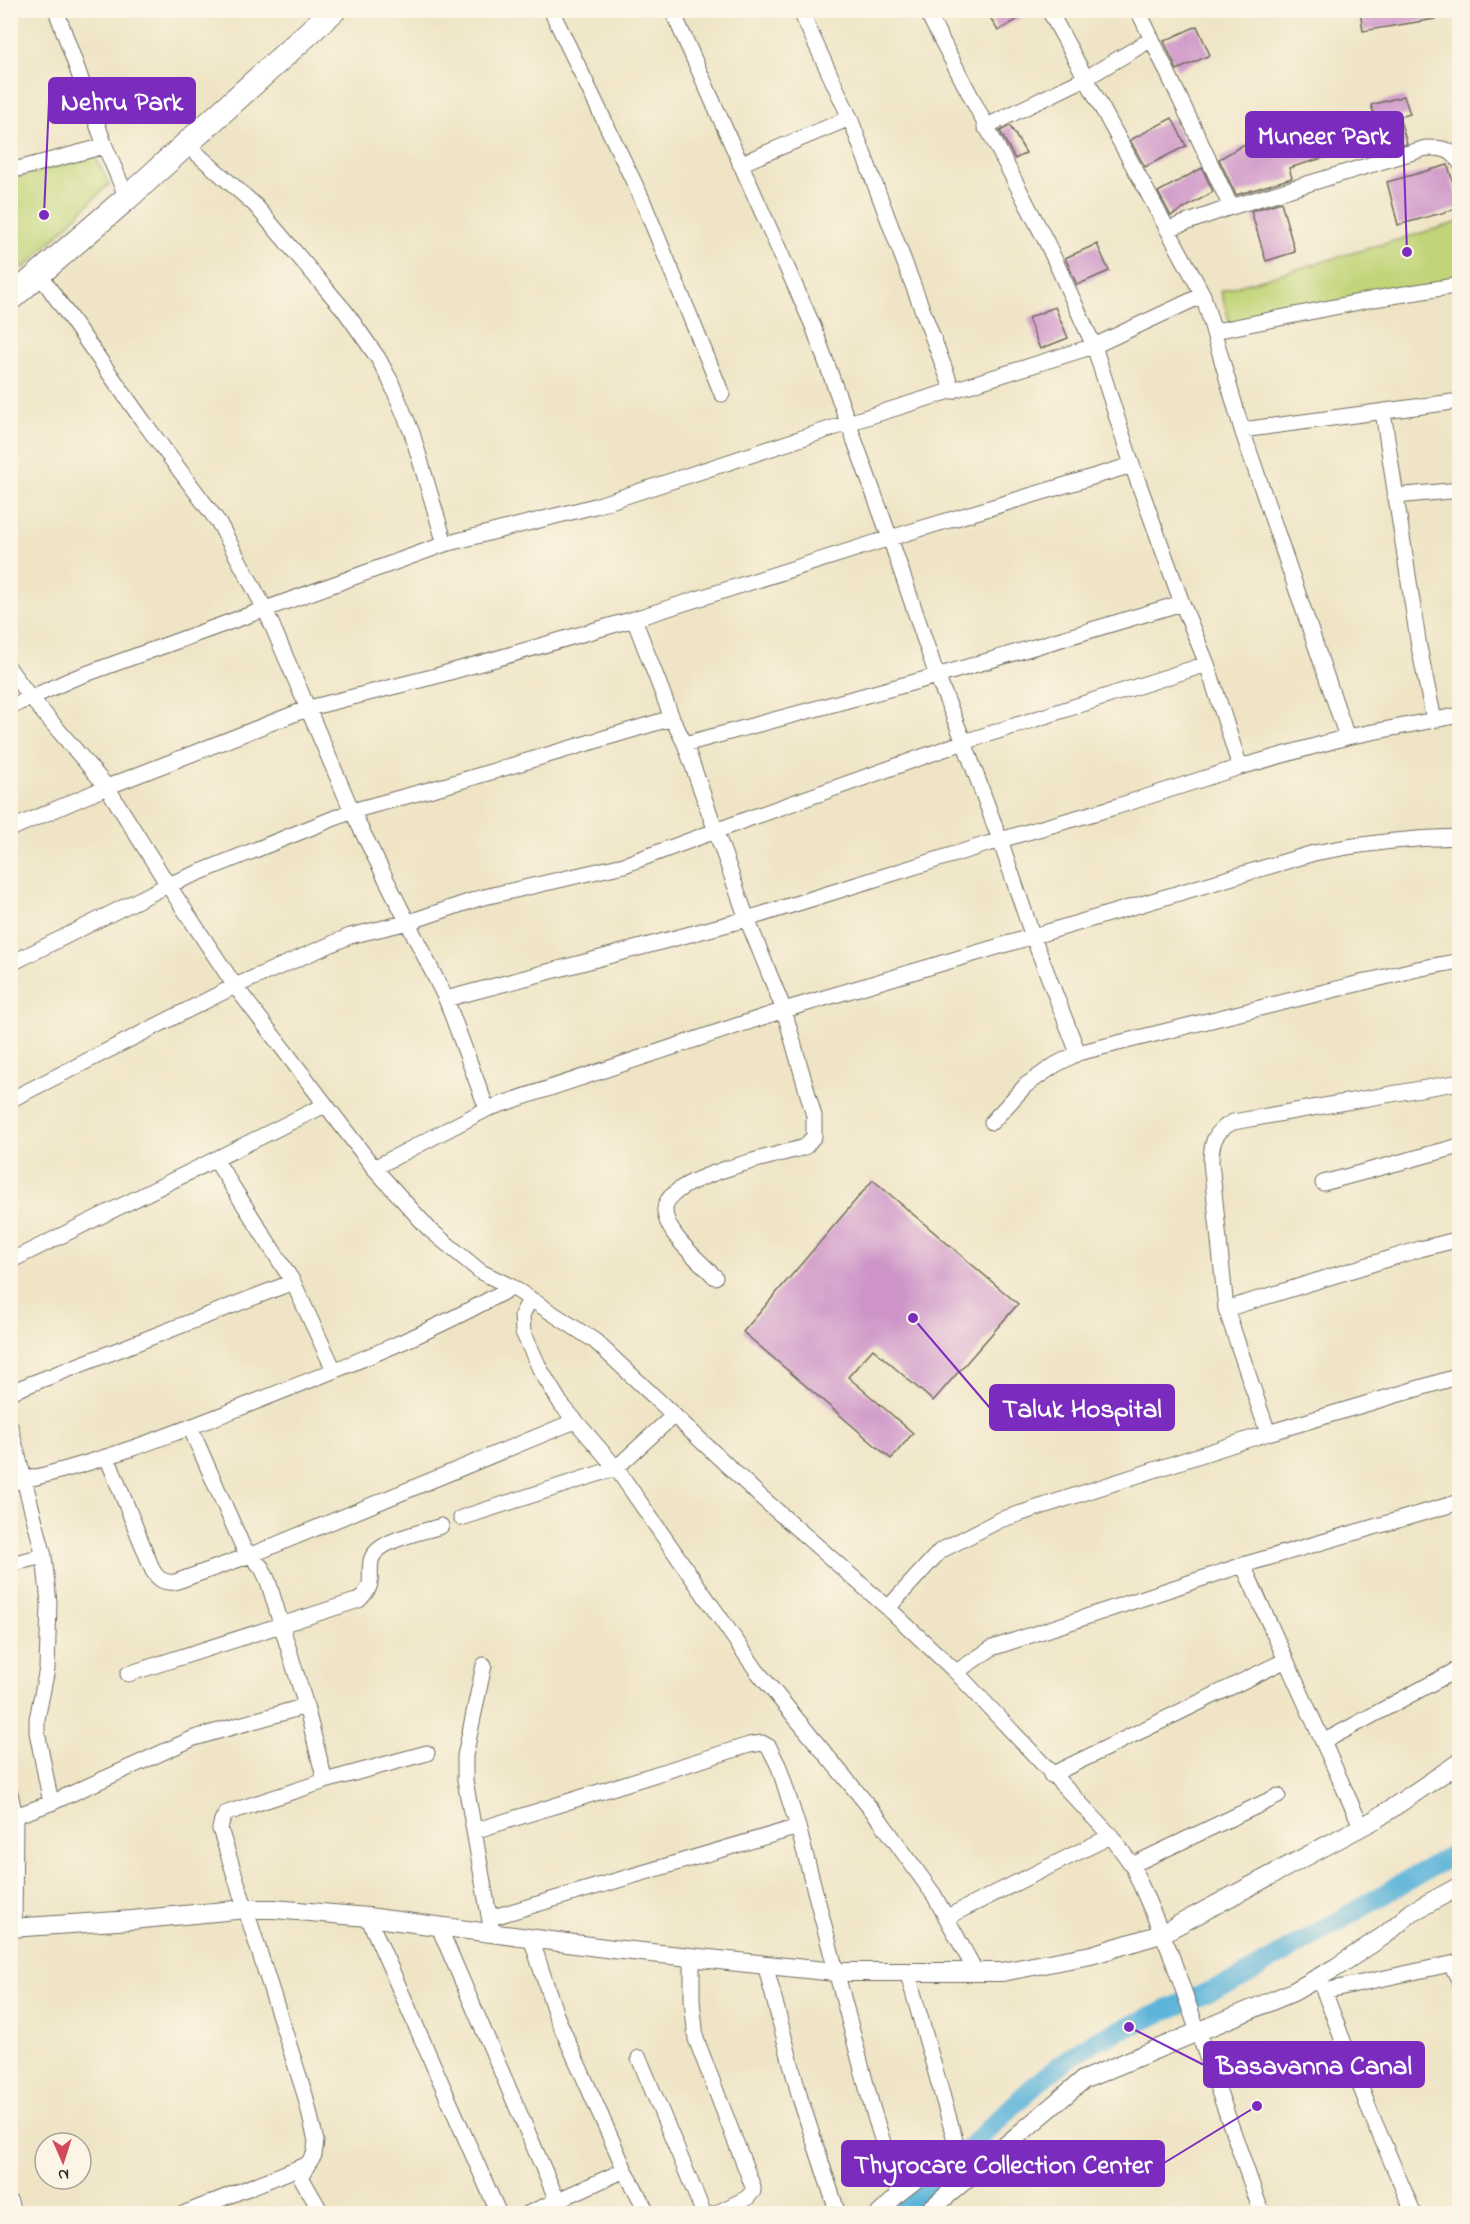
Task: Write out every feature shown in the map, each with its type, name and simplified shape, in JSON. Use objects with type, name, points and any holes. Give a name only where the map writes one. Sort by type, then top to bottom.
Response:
[{"type":"main road","points":[[12,292],[40,275],[334,10]]},
{"type":"street","points":[[56,10],[105,146],[127,198]]},
{"type":"street","points":[[551,10],[642,199],[722,394]]},
{"type":"street","points":[[672,10],[813,326],[937,676],[964,742],[1033,937],[1078,1053]]},
{"type":"street","points":[[800,10],[850,118],[953,390]]},
{"type":"street","points":[[926,10],[1047,243],[1094,346],[1132,465],[1182,603],[1207,664],[1240,767]]},
{"type":"street","points":[[1049,10],[1203,295],[1242,430],[1347,737]]},
{"type":"street","points":[[1138,10],[1231,207]]},
{"type":"street","points":[[985,127],[1086,78],[1152,39]]},
{"type":"street","points":[[740,164],[850,118]]},
{"type":"street","points":[[186,144],[255,205],[345,311],[378,358],[390,380],[412,433],[446,544]]},
{"type":"street","points":[[10,171],[105,146]]},
{"type":"street","points":[[1168,229],[1231,207],[1426,148],[1444,148],[1456,156],[1460,163]]},
{"type":"street","points":[[40,275],[143,421],[219,523],[265,609],[352,811],[446,999],[487,1109]]},
{"type":"street","points":[[1215,331],[1374,299],[1460,285]]},
{"type":"street","points":[[10,707],[72,679],[446,544],[595,506],[1094,346],[1203,295]]},
{"type":"street","points":[[1242,430],[1460,401]]},
{"type":"street","points":[[1383,412],[1419,647],[1434,720]]},
{"type":"street","points":[[10,829],[107,787],[309,708],[436,676],[634,619],[1132,465]]},
{"type":"street","points":[[1395,496],[1460,490]]},
{"type":"street","points":[[685,744],[937,676],[1182,603]]},
{"type":"street","points":[[634,619],[672,718],[685,744],[747,919],[784,1010],[814,1116],[814,1136],[805,1147],[716,1173],[685,1185],[674,1193],[665,1207],[670,1230],[715,1277]]},
{"type":"street","points":[[10,1100],[235,986],[350,936],[409,922],[480,898],[624,865],[964,742],[1207,664]]},
{"type":"street","points":[[10,669],[30,697],[107,787],[235,986],[374,1168],[429,1229],[481,1272],[512,1287],[595,1341],[761,1497],[888,1608],[956,1672],[1111,1836],[1132,1865],[1170,1952],[1262,2214]]},
{"type":"street","points":[[446,999],[747,919],[1240,767],[1347,737],[1460,715]]},
{"type":"street","points":[[10,964],[168,885],[352,811],[672,718]]},
{"type":"street","points":[[374,1168],[487,1109],[784,1010],[1314,853],[1357,844],[1409,838],[1460,837]]},
{"type":"street","points":[[992,1122],[1026,1085],[1055,1065],[1078,1053],[1406,972],[1460,961]]},
{"type":"street","points":[[1268,1433],[1226,1309],[1211,1147],[1214,1136],[1223,1127],[1233,1122],[1460,1082]]},
{"type":"street","points":[[10,1261],[325,1105]]},
{"type":"street","points":[[1323,1183],[1460,1146]]},
{"type":"street","points":[[215,1159],[293,1282],[334,1370]]},
{"type":"street","points":[[1226,1309],[1420,1249],[1460,1239]]},
{"type":"street","points":[[10,1392],[293,1282]]},
{"type":"street","points":[[17,1482],[107,1457],[190,1427],[334,1370],[466,1314],[512,1287]]},
{"type":"street","points":[[530,1299],[522,1315],[523,1332],[545,1378],[561,1404],[616,1468],[757,1671],[880,1820],[934,1895],[976,1972]]},
{"type":"street","points":[[888,1608],[940,1551],[1000,1520],[1268,1433],[1460,1376]]},
{"type":"street","points":[[461,1518],[616,1468],[674,1415]]},
{"type":"street","points":[[107,1457],[157,1577],[163,1581],[175,1582],[251,1556],[575,1421]]},
{"type":"street","points":[[10,1426],[17,1482],[44,1556],[50,1603],[47,1669],[37,1719],[37,1732],[51,1803]]},
{"type":"street","points":[[190,1427],[243,1547],[262,1568],[268,1581],[306,1706],[325,1781]]},
{"type":"street","points":[[956,1672],[992,1648],[1243,1565],[1460,1502]]},
{"type":"street","points":[[128,1674],[358,1600],[371,1584],[371,1559],[380,1547],[441,1526]]},
{"type":"street","points":[[10,1564],[44,1556]]},
{"type":"street","points":[[1243,1565],[1361,1826]]},
{"type":"street","points":[[1051,1775],[1286,1660]]},
{"type":"street","points":[[484,1665],[465,1756],[465,1780],[491,1926]]},
{"type":"street","points":[[1323,1742],[1460,1668]]},
{"type":"street","points":[[15,1816],[51,1803],[194,1738],[306,1706]]},
{"type":"street","points":[[474,1831],[749,1745],[762,1743],[769,1747],[779,1767],[798,1827],[872,2107],[899,2194]]},
{"type":"street","points":[[322,2214],[301,2177],[314,2155],[316,2141],[313,2127],[220,1829],[222,1820],[227,1813],[325,1781],[427,1753]]},
{"type":"street","points":[[10,1793],[15,1816],[12,1928],[246,1909],[274,1909],[438,1925],[491,1926],[531,1938],[613,1949],[835,1972],[1002,1972],[1091,1955],[1161,1934],[1376,1819],[1460,1762]]},
{"type":"street","points":[[1132,1865],[1278,1796]]},
{"type":"street","points":[[491,1926],[798,1827]]},
{"type":"street","points":[[947,1917],[1111,1836]]},
{"type":"street","points":[[1322,1984],[1412,1912],[1460,1886]]},
{"type":"street","points":[[368,1917],[499,2214]]},
{"type":"street","points":[[438,1925],[557,2200]]},
{"type":"street","points":[[531,1938],[556,2015],[625,2170],[648,2214]]},
{"type":"street","points":[[692,1957],[692,2000],[696,2039],[753,2187],[753,2191],[747,2198],[715,2214]]},
{"type":"street","points":[[925,2214],[1083,2080],[1293,1992],[1322,1984],[1455,1963],[1460,1982]]},
{"type":"street","points":[[765,1964],[800,2098],[838,2214]]},
{"type":"street","points":[[878,2214],[899,2194],[944,2161],[955,2147],[955,2140],[907,1971]]},
{"type":"street","points":[[1322,1984],[1371,2114],[1414,2214]]},
{"type":"street","points":[[639,2058],[704,2214]]},
{"type":"street","points":[[183,2214],[201,2210],[308,2164]]},
{"type":"street","points":[[527,2214],[625,2170]]},
{"type":"street","points":[[10,2202],[13,2214]]},
{"type":"green space","points":[[95,156],[109,184],[23,269],[11,245],[11,179]]},
{"type":"green space","points":[[1459,222],[1459,283],[1230,324],[1221,291]]},
{"type":"building","points":[[986,10],[1033,10],[998,31]]},
{"type":"building","points":[[1360,10],[1435,10],[1435,19],[1363,31]]},
{"type":"building","points":[[1197,26],[1210,55],[1177,70],[1164,41]]},
{"type":"building","points":[[1404,96],[1410,114],[1399,117],[1407,144],[1385,150],[1371,105]]},
{"type":"building","points":[[1334,117],[1343,152],[1289,168],[1292,178],[1236,195],[1219,159],[1245,144],[1247,152],[1284,140],[1281,130]]},
{"type":"building","points":[[1172,118],[1186,146],[1145,167],[1130,140]]},
{"type":"building","points":[[1010,126],[1026,153],[1015,159],[1000,131]]},
{"type":"building","points":[[1448,165],[1460,208],[1398,225],[1387,182]]},
{"type":"building","points":[[1202,168],[1213,192],[1171,216],[1158,192]]},
{"type":"building","points":[[1281,202],[1295,252],[1266,261],[1251,211]]},
{"type":"building","points":[[1097,244],[1109,271],[1077,285],[1065,258]]},
{"type":"building","points":[[1055,307],[1068,338],[1040,349],[1028,318]]},
{"type":"building","points":[[873,1180],[1018,1304],[933,1401],[873,1349],[848,1377],[913,1433],[891,1459],[743,1332]]},
{"type":"waterway","points":[[899,2214],[1036,2084],[1073,2055],[1097,2040],[1239,1979],[1460,1850]]},
{"type":"place","name":"Nehru Park","points":[[44,215]]},
{"type":"place","name":"Muneer Park","points":[[1407,252]]},
{"type":"place","name":"Taluk Hospital","points":[[913,1318]]},
{"type":"place","name":"Basavanna Canal","points":[[1129,2027]]},
{"type":"place","name":"Thyrocare Collection Center","points":[[1257,2106]]}]
